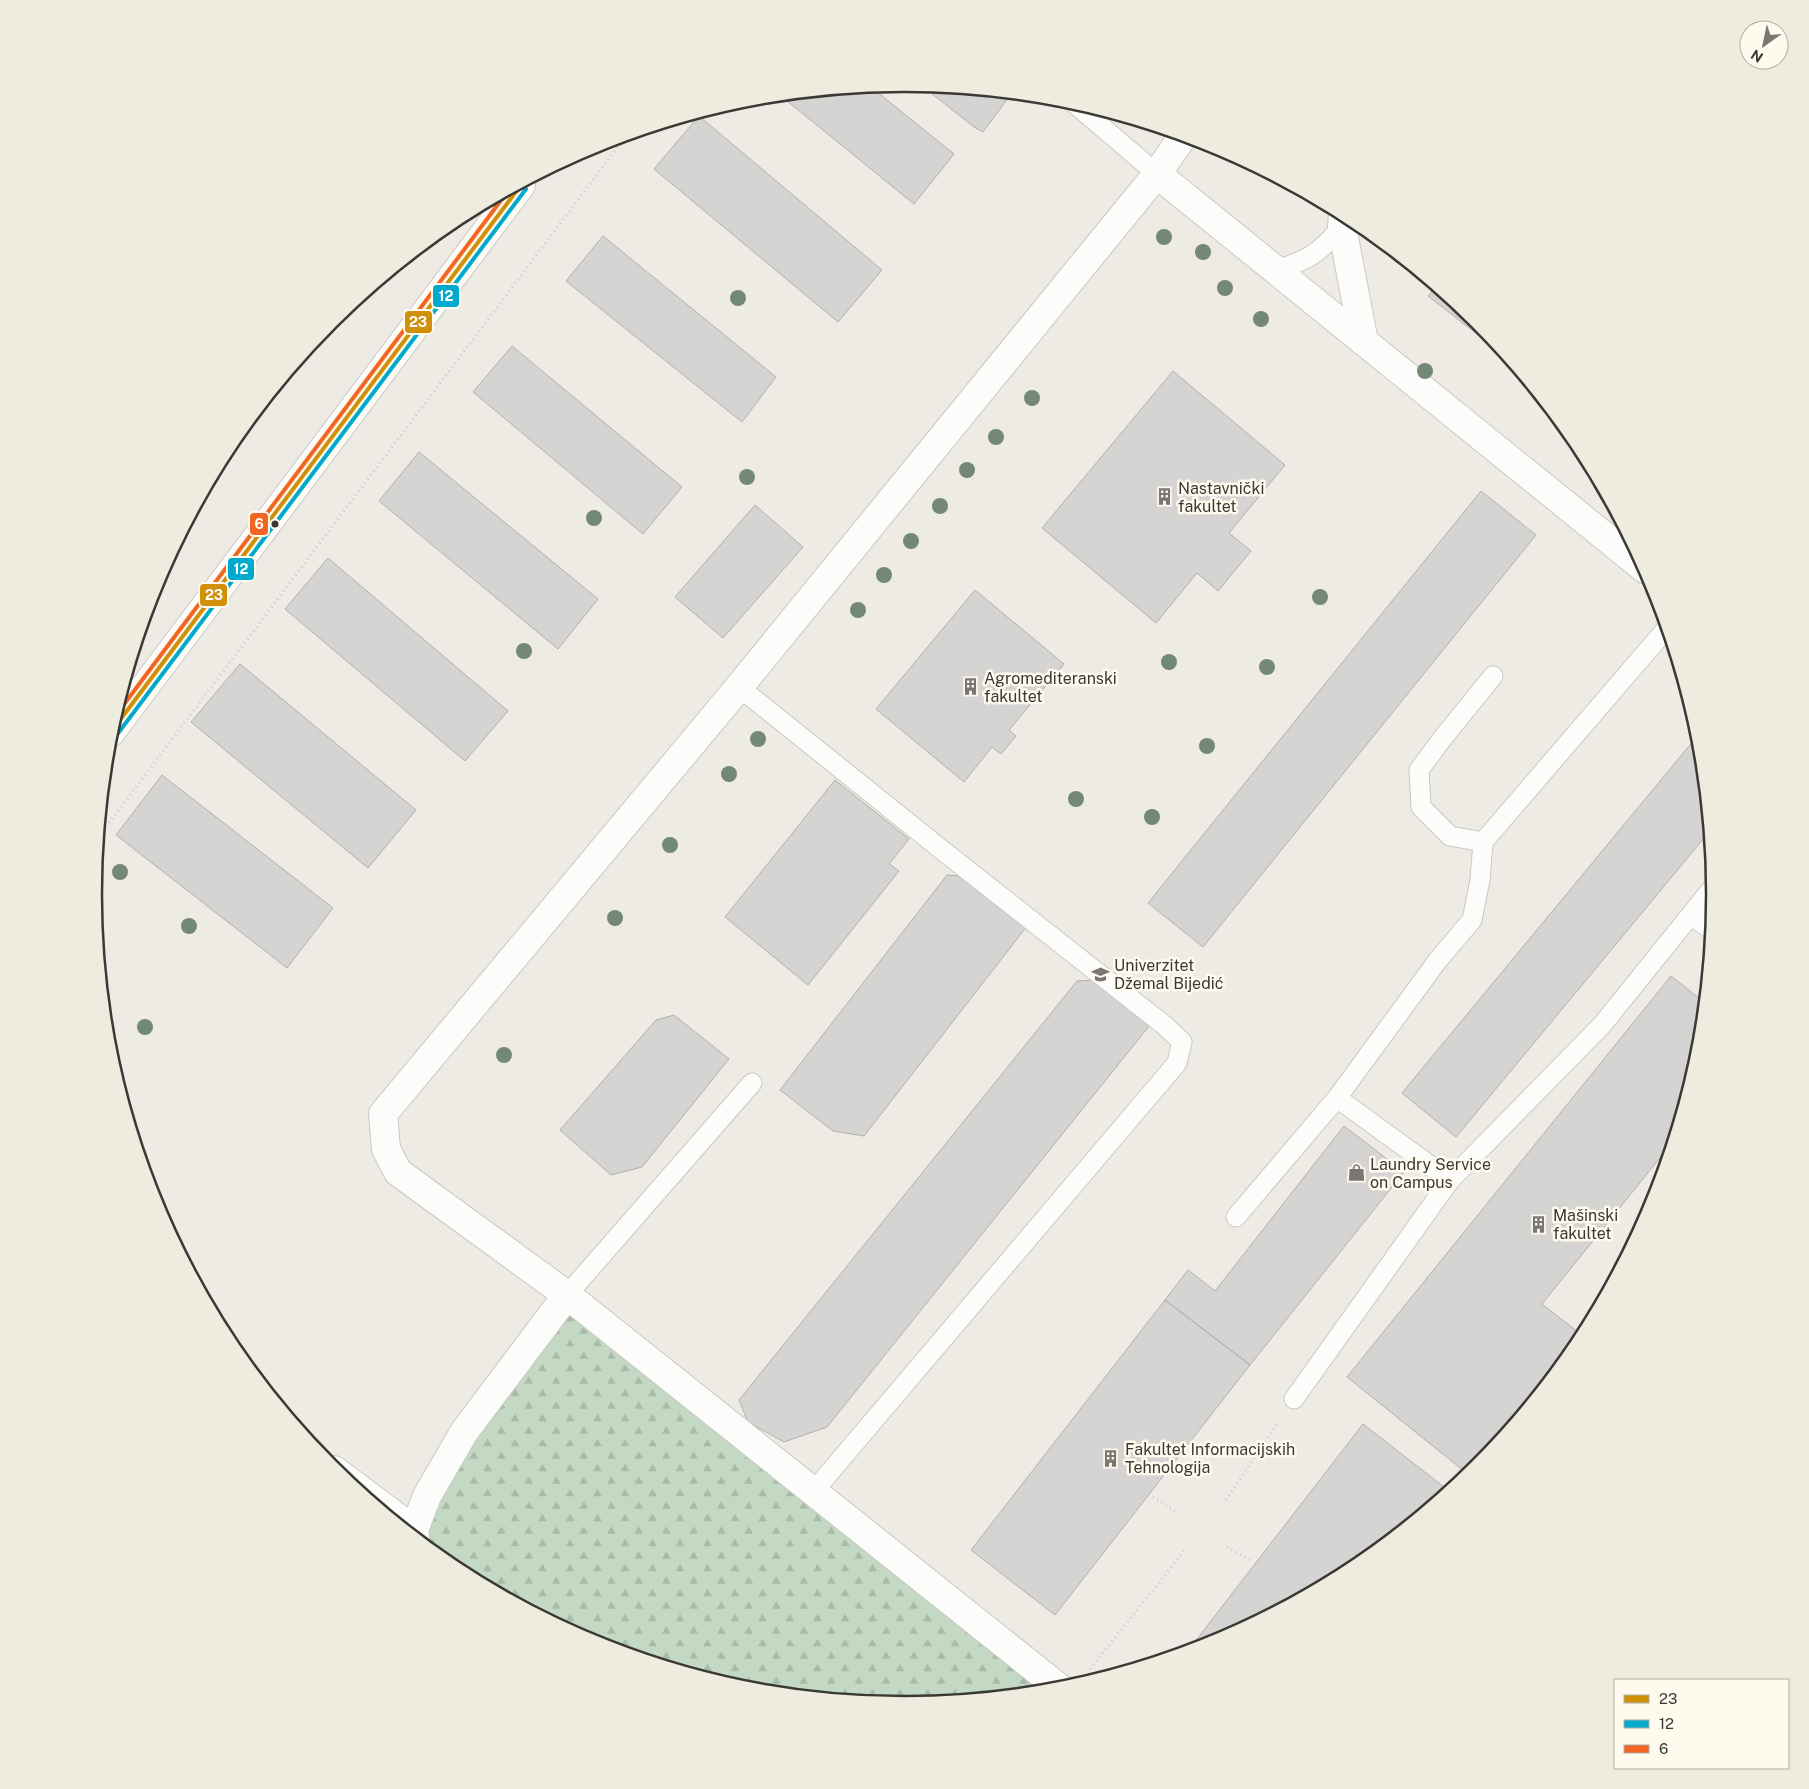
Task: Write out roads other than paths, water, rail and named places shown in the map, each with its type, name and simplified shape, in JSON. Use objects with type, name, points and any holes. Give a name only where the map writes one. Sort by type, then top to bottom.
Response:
[{"type":"street","points":[[1053,1682],[567,1295],[398,1172],[386,1149],[383,1114],[739,687],[1157,174],[1179,142]]},
{"type":"street","points":[[1157,174],[1632,559]]},
{"type":"street","points":[[123,716],[512,195]]},
{"type":"street","points":[[1343,223],[1364,342]]},
{"type":"street","points":[[415,1530],[427,1496],[464,1432],[567,1295]]},
{"type":"lane","points":[[1087,114],[1157,174]]},
{"type":"lane","points":[[1276,270],[1300,262],[1324,248],[1341,222]]},
{"type":"lane","points":[[1236,1217],[1337,1098],[1438,960],[1472,920],[1480,880],[1483,842],[1663,633]]},
{"type":"lane","points":[[1483,842],[1450,836],[1421,807],[1419,770],[1493,676]]},
{"type":"lane","points":[[739,687],[942,850],[1164,1024],[1182,1042],[1177,1063],[813,1492]]},
{"type":"lane","points":[[1294,1399],[1450,1180],[1602,1025],[1706,896]]},
{"type":"lane","points":[[1691,916],[1705,926]]},
{"type":"lane","points":[[567,1295],[752,1083]]},
{"type":"lane","points":[[1337,1098],[1450,1180]]},
{"type":"place","name":"Nastavnički fakultet","points":[[1164,497]]},
{"type":"place","name":"Agromediteranski fakultet","points":[[970,687]]},
{"type":"place","name":"Univerzitet Džemal Bijedić","points":[[1100,974]]},
{"type":"place","name":"Laundry Service on Campus","points":[[1356,1173]]},
{"type":"place","name":"Mašinski fakultet","points":[[1539,1224]]},
{"type":"place","name":"Fakultet Informacijskih Tehnologija","points":[[1111,1458]]}]
